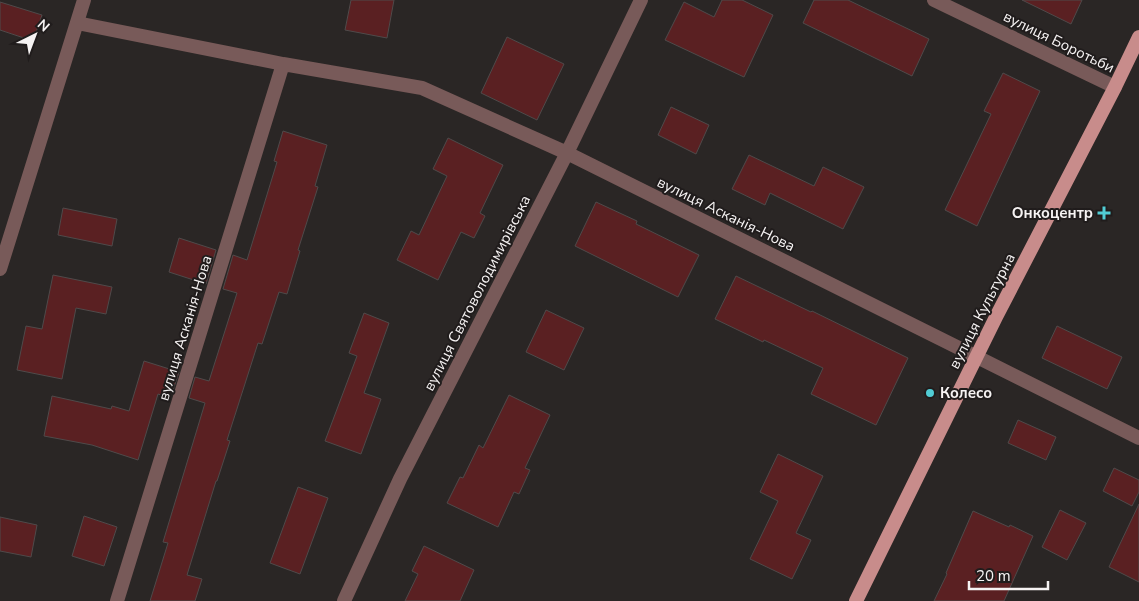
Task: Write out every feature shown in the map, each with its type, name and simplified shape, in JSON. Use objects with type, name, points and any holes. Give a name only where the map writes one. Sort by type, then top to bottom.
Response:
[{"type":"main road","name":"вулиця Культурна","points":[[856,601],[1001,308],[1139,37]]},
{"type":"street","points":[[0,269],[84,0]]},
{"type":"street","name":"вулиця Святоволодимирівська","points":[[344,601],[400,479],[567,153],[641,0]]},
{"type":"street","name":"вулиця Боротьби","points":[[934,0],[1115,87]]},
{"type":"street","name":"вулиця Асканія-Нова","points":[[77,23],[283,64],[422,88],[567,153],[1139,438]]},
{"type":"street","name":"вулиця Асканія-Нова","points":[[117,601],[283,64]]},
{"type":"building","points":[[351,0],[394,0],[387,38],[345,30]]},
{"type":"building","points":[[722,0],[742,0],[773,15],[744,77],[665,40],[684,2],[714,17]]},
{"type":"building","points":[[814,0],[848,0],[929,39],[912,76],[803,23]]},
{"type":"building","points":[[1022,0],[1082,0],[1071,24]]},
{"type":"building","points":[[0,2],[42,15],[33,41],[0,30]]},
{"type":"building","points":[[507,37],[564,64],[537,120],[481,93]]},
{"type":"building","points":[[1003,73],[1040,91],[977,226],[945,210],[991,114],[984,111]]},
{"type":"building","points":[[671,107],[709,125],[696,154],[658,135]]},
{"type":"building","points":[[283,131],[327,145],[315,186],[318,187],[298,250],[300,251],[287,294],[279,292],[262,344],[258,343],[227,440],[230,441],[187,575],[202,579],[195,601],[150,601],[168,543],[163,542],[205,403],[189,398],[195,377],[209,381],[237,293],[223,289],[233,255],[247,260],[277,162],[274,161]]},
{"type":"building","points":[[448,138],[503,165],[480,213],[485,216],[474,238],[461,232],[438,280],[397,260],[411,231],[419,235],[447,176],[433,169]]},
{"type":"building","points":[[749,155],[814,186],[823,167],[864,187],[843,229],[770,193],[765,205],[732,189]]},
{"type":"building","points":[[596,202],[637,221],[636,224],[699,255],[678,297],[575,246]]},
{"type":"building","points":[[63,208],[117,219],[112,246],[58,235]]},
{"type":"building","points":[[179,238],[216,250],[206,284],[169,272]]},
{"type":"building","points":[[53,275],[112,287],[106,314],[76,308],[62,379],[17,370],[26,326],[42,329]]},
{"type":"building","points":[[736,276],[908,358],[876,425],[811,394],[823,368],[715,319]]},
{"type":"building","points":[[546,310],[584,328],[564,370],[526,352]]},
{"type":"building","points":[[364,313],[389,323],[364,393],[381,399],[361,454],[325,441],[357,356],[349,353]]},
{"type":"building","points":[[1057,326],[1122,357],[1107,389],[1042,358]]},
{"type":"building","points":[[144,361],[179,372],[172,393],[166,390],[164,396],[158,394],[138,460],[92,445],[44,436],[52,396],[111,409],[112,406],[129,411]]},
{"type":"building","points":[[509,395],[550,415],[525,468],[530,470],[519,494],[514,492],[498,527],[447,503],[460,477],[463,478],[479,445],[483,448]]},
{"type":"building","points":[[1018,420],[1056,437],[1046,460],[1008,443]]},
{"type":"building","points":[[778,454],[823,476],[796,533],[811,540],[792,579],[750,559],[778,501],[760,492]]},
{"type":"building","points":[[1114,468],[1139,480],[1139,492],[1132,506],[1103,491]]},
{"type":"building","points":[[298,487],[328,498],[300,574],[270,563]]},
{"type":"building","points":[[1139,504],[1139,582],[1109,567]]},
{"type":"building","points":[[1060,510],[1086,523],[1067,560],[1042,547]]},
{"type":"building","points":[[973,511],[1033,536],[1004,601],[934,601],[947,574]]},
{"type":"building","points":[[84,516],[117,527],[104,566],[72,556]]},
{"type":"building","points":[[0,517],[37,525],[31,557],[0,551]]},
{"type":"building","points":[[424,546],[474,570],[460,601],[405,601],[418,574],[412,571]]},
{"type":"place","name":"Онкоцентр","points":[[1104,213]]},
{"type":"place","name":"Колесо","points":[[930,393]]}]
